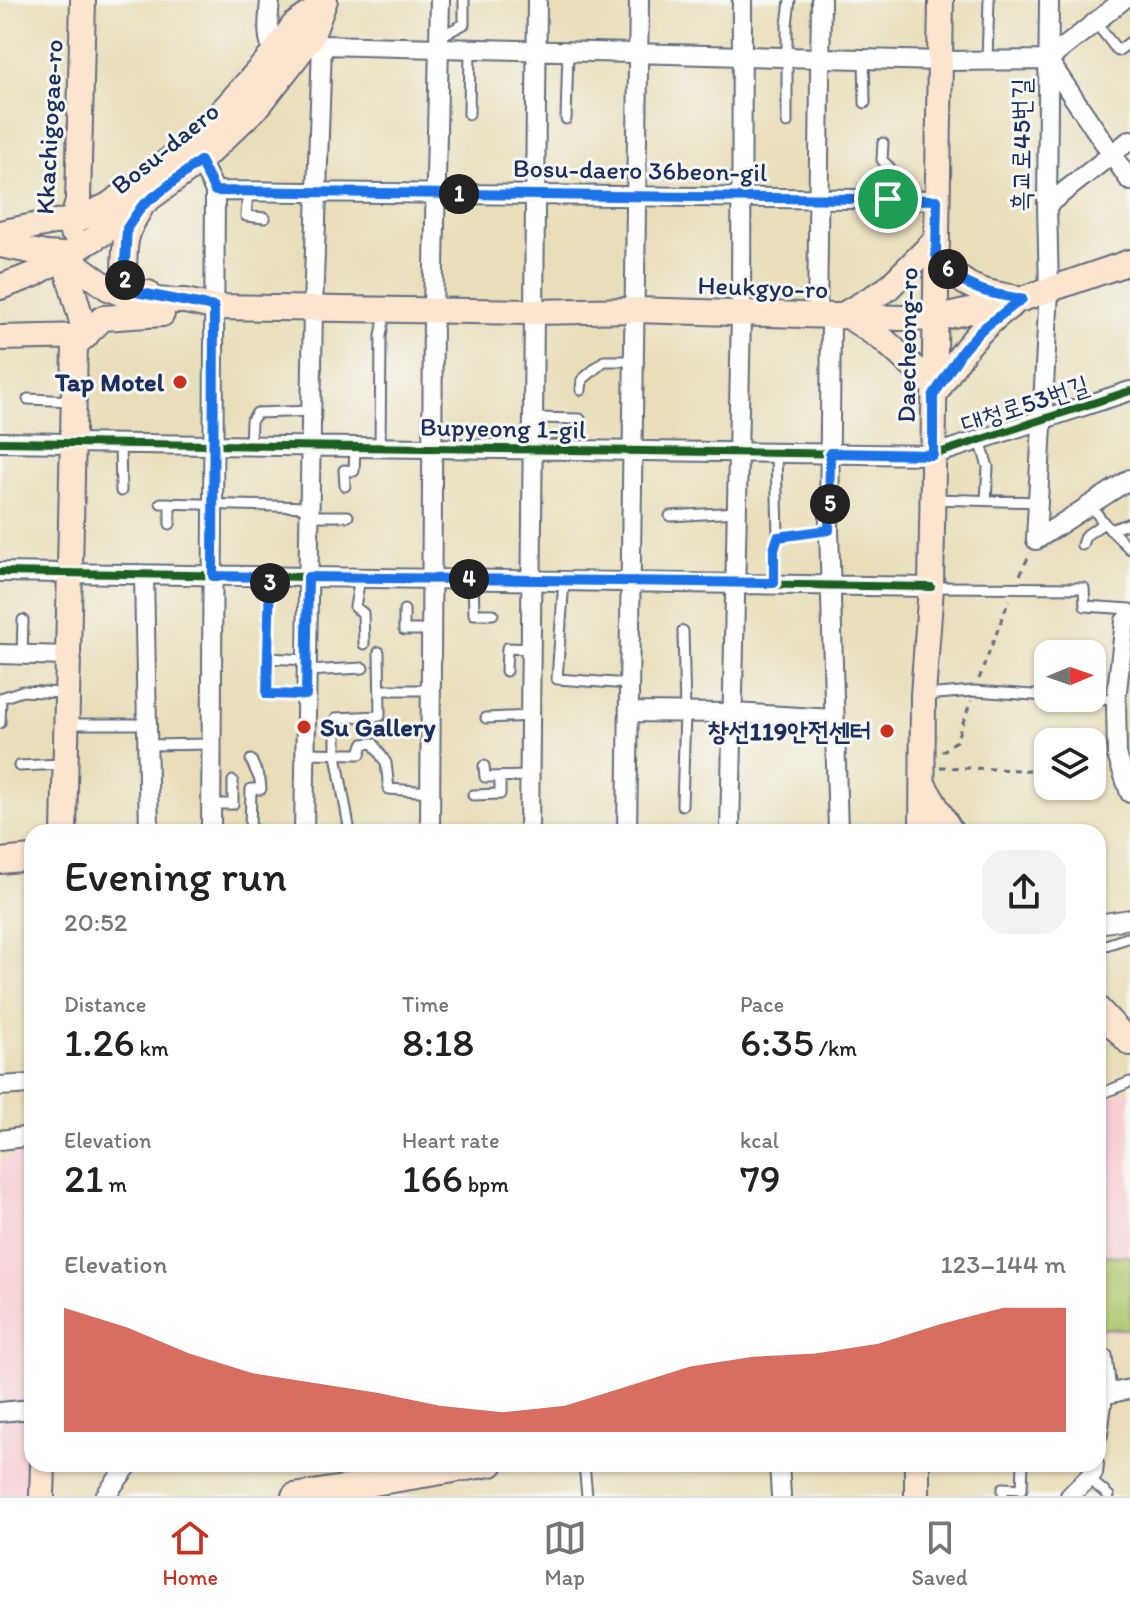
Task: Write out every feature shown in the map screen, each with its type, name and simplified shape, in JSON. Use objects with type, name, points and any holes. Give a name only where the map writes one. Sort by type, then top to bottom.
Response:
[{"type":"main road","name":"Kkachigogae-ro","points":[[63,255],[74,221],[79,174],[83,0]]},
{"type":"main road","name":"Daecheong-ro","points":[[922,824],[923,695],[931,587],[941,0]]},
{"type":"main road","name":"Bosu-daero","points":[[0,233],[74,221],[107,206],[200,136],[274,53],[294,25],[323,3]]},
{"type":"main road","name":"Bosu-daero","points":[[0,287],[33,275],[100,235],[200,161],[260,104],[317,42],[323,3]]},
{"type":"main road","points":[[0,226],[55,210],[65,200],[69,186],[79,174],[86,183],[98,188],[111,187],[167,162]]},
{"type":"main road","points":[[142,206],[127,228],[124,279],[136,292],[185,301]]},
{"type":"main road","name":"Heukgyo-ro","points":[[0,245],[63,255],[108,288],[136,300],[185,301],[214,307]]},
{"type":"main road","points":[[834,317],[887,289],[936,247],[959,280],[979,292],[1022,299]]},
{"type":"main road","points":[[63,255],[86,336]]},
{"type":"main road","name":"Heukgyo-ro","points":[[86,336],[103,318],[214,307],[533,312],[635,310],[935,319],[1022,299],[1130,262]]},
{"type":"main road","points":[[834,317],[885,341],[934,391],[981,330],[1022,299]]},
{"type":"main road","points":[[0,338],[86,336]]},
{"type":"main road","points":[[64,824],[75,345],[86,336]]},
{"type":"main road","points":[[923,775],[947,824]]},
{"type":"main road","points":[[0,861],[24,859]]},
{"type":"main road","points":[[1106,1018],[1130,1043]]},
{"type":"main road","points":[[42,1496],[43,1472]]},
{"type":"main road","points":[[303,1495],[367,1490],[391,1472]]},
{"type":"main road","points":[[917,1472],[917,1496]]},
{"type":"street","points":[[270,0],[268,32],[274,53]]},
{"type":"street","points":[[430,824],[433,310],[440,0]]},
{"type":"street","points":[[529,824],[537,0]]},
{"type":"street","points":[[627,824],[639,0]]},
{"type":"street","points":[[730,824],[741,315],[742,0]]},
{"type":"street","points":[[821,0],[818,199],[834,317],[829,530],[838,824]]},
{"type":"street","name":"흑교로45번길","points":[[1036,540],[1049,290],[1049,0]]},
{"type":"street","points":[[304,824],[317,192],[317,42],[437,43],[470,49],[941,61],[1048,60],[1123,0]]},
{"type":"street","points":[[1048,60],[1130,181]]},
{"type":"street","points":[[1047,205],[1130,140]]},
{"type":"street","points":[[200,161],[215,191],[211,824]]},
{"type":"street","name":"Bosu-daero 36beon-gil","points":[[215,191],[937,200]]},
{"type":"street","name":"대청로53번길","points":[[933,455],[1130,391]]},
{"type":"street","name":"Bupyeong 1-gil","points":[[0,442],[933,455]]},
{"type":"street","points":[[1036,540],[1130,479]]},
{"type":"street","points":[[0,572],[931,587]]},
{"type":"street","points":[[144,575],[149,824]]},
{"type":"street","points":[[1130,617],[1125,621],[1116,699],[1117,755],[1127,774],[1130,793]]},
{"type":"street","points":[[0,654],[68,656]]},
{"type":"street","points":[[630,712],[733,713],[834,719]]},
{"type":"street","points":[[1106,923],[1130,919]]},
{"type":"street","points":[[0,1086],[24,1084]]},
{"type":"street","points":[[0,1140],[24,1137]]},
{"type":"street","points":[[1106,1395],[1130,1389]]},
{"type":"street","points":[[0,1412],[24,1410]]},
{"type":"street","points":[[105,1496],[123,1472]]},
{"type":"street","points":[[780,1472],[781,1496]]},
{"type":"street","points":[[1070,1496],[1090,1472]]},
{"type":"lane","points":[[437,43],[464,24],[464,0]]},
{"type":"lane","points":[[787,123],[790,0]]},
{"type":"lane","points":[[987,59],[989,0]]},
{"type":"lane","points":[[1095,22],[1118,51],[1130,42]]},
{"type":"lane","points":[[469,114],[470,49]]},
{"type":"lane","points":[[566,119],[568,51]]},
{"type":"lane","points":[[864,58],[865,103]]},
{"type":"lane","points":[[883,143],[882,160],[889,167],[888,199]]},
{"type":"lane","points":[[248,191],[246,216],[265,218]]},
{"type":"lane","points":[[380,447],[381,336],[386,309]]},
{"type":"lane","points":[[581,390],[582,380],[604,361],[634,361]]},
{"type":"lane","points":[[28,399],[73,401]]},
{"type":"lane","points":[[250,445],[251,421],[257,413],[311,411]]},
{"type":"lane","points":[[535,418],[580,419]]},
{"type":"lane","points":[[980,440],[988,467],[986,500]]},
{"type":"lane","points":[[120,443],[121,491]]},
{"type":"lane","points":[[345,486],[344,470],[354,471],[355,446]]},
{"type":"lane","points":[[774,583],[774,550],[778,537],[776,453]]},
{"type":"lane","points":[[933,499],[1039,502]]},
{"type":"lane","points":[[170,524],[165,503],[213,503],[348,516]]},
{"type":"lane","points":[[1091,506],[1130,549]]},
{"type":"lane","points":[[670,516],[737,512]]},
{"type":"lane","points":[[1082,545],[1085,536],[1107,527],[1130,523]]},
{"type":"lane","points":[[778,537],[829,530]]},
{"type":"lane","points":[[270,577],[267,694],[306,695]]},
{"type":"lane","points":[[360,578],[355,607],[363,613],[364,644]]},
{"type":"lane","points":[[473,579],[474,614],[493,614]]},
{"type":"lane","points":[[564,580],[557,679],[631,684]]},
{"type":"lane","points":[[931,587],[1084,588],[1085,606],[1130,609]]},
{"type":"lane","points":[[404,610],[404,630],[432,630]]},
{"type":"lane","points":[[22,655],[23,620]]},
{"type":"lane","points":[[682,805],[685,713],[683,631]]},
{"type":"lane","points":[[506,671],[507,648],[532,649]]},
{"type":"lane","points":[[349,824],[336,755],[336,718],[380,716],[379,652]]},
{"type":"lane","points":[[268,658],[307,666],[363,668]]},
{"type":"lane","points":[[380,690],[430,690]]},
{"type":"lane","points":[[0,723],[1,698],[22,691],[67,693]]},
{"type":"lane","points":[[923,695],[974,691],[1034,695]]},
{"type":"lane","points":[[1106,699],[1116,699]]},
{"type":"lane","points":[[486,718],[531,716]]},
{"type":"lane","points":[[67,724],[147,724]]},
{"type":"lane","points":[[305,753],[360,754],[363,744],[373,743],[380,749],[386,763],[389,789],[431,792]]},
{"type":"lane","points":[[147,745],[212,744]]},
{"type":"lane","points":[[250,824],[251,789],[261,789],[251,760]]},
{"type":"lane","points":[[19,766],[66,764]]},
{"type":"lane","points":[[484,766],[485,777],[530,776]]},
{"type":"lane","points":[[473,795],[500,794],[500,777]]},
{"type":"lane","points":[[211,804],[233,804],[233,781]]},
{"type":"lane","points":[[1106,945],[1127,938]]},
{"type":"lane","points":[[1106,1092],[1130,1082]]},
{"type":"lane","points":[[1106,1368],[1107,1355]]},
{"type":"lane","points":[[585,1472],[587,1496]]},
{"type":"lane","points":[[1003,1496],[1003,1488],[1022,1489],[1023,1472]]},
{"type":"lane","points":[[1092,1472],[1109,1496]]},
{"type":"path","points":[[923,775],[956,741],[1014,587],[1036,540]]},
{"type":"path","points":[[923,775],[1034,771]]},
{"type":"shaded area","points":[[1130,1089],[1130,1333],[1106,1332],[1106,1099]]},
{"type":"shaded area","points":[[24,1149],[24,1472],[34,1472],[42,1496],[0,1496],[0,1162]]},
{"type":"green space","points":[[1106,1255],[1130,1256],[1130,1329],[1106,1328]]},
{"type":"cycle path","points":[[0,442],[933,455],[1130,391]]},
{"type":"cycle path","points":[[0,572],[931,587]]},
{"type":"place","name":"Tap Motel","points":[[180,382]]},
{"type":"place","name":"Su Gallery","points":[[304,727]]},
{"type":"place","name":"창선119안전센터","points":[[887,731]]},
{"type":"route","points":[[200,161],[215,191],[888,199],[937,200],[936,255],[952,274],[979,292],[1022,299],[981,330],[963,350],[933,396],[933,455],[830,453],[829,530],[778,537],[774,550],[774,583],[308,577],[306,695],[267,694],[270,577],[213,576],[214,307],[136,292],[124,279],[125,236],[142,206],[200,161]]}]
